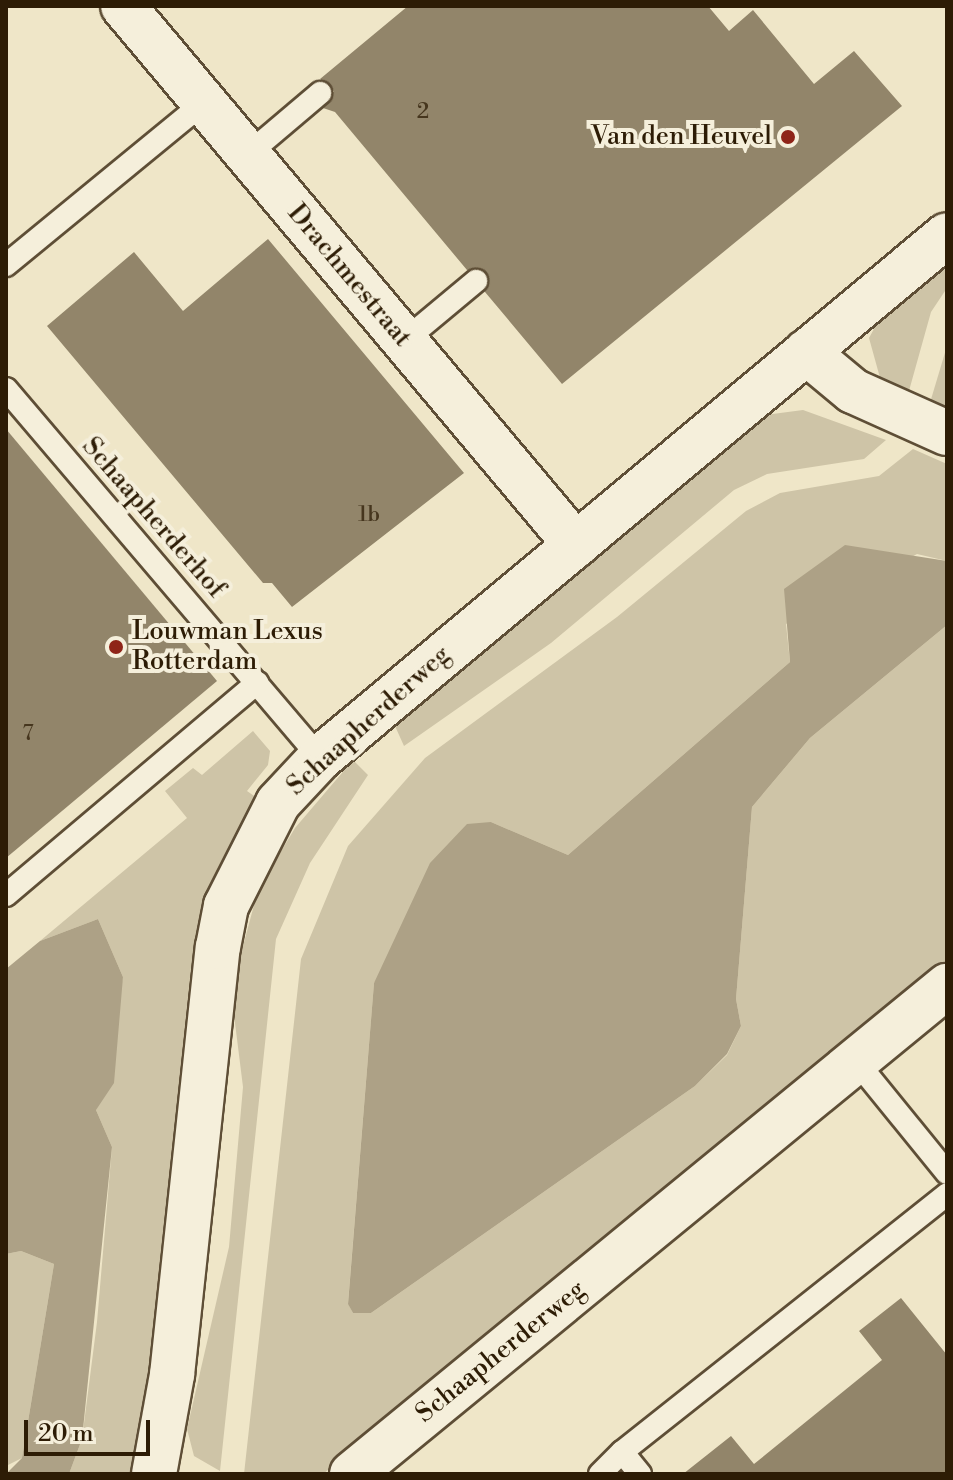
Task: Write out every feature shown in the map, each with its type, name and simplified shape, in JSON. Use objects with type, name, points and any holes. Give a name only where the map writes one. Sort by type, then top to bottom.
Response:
[{"type":"street","name":"Drachmestraat","points":[[123,6],[576,545]]},
{"type":"street","name":"Schaapherderweg","points":[[154,1474],[172,1375],[197,1103],[226,906],[278,803],[320,758],[947,235]]},
{"type":"street","points":[[806,352],[853,391],[947,433]]},
{"type":"street","name":"Schaapherderweg","points":[[352,1474],[947,986]]},
{"type":"lane","points":[[247,155],[320,93]]},
{"type":"lane","points":[[6,265],[203,103]]},
{"type":"lane","points":[[404,341],[476,281]]},
{"type":"lane","name":"Schaapherderhof","points":[[6,389],[320,758]]},
{"type":"lane","points":[[6,895],[257,683]]},
{"type":"lane","points":[[856,1061],[946,1170]]},
{"type":"lane","points":[[600,1474],[622,1452],[947,1194]]},
{"type":"lane","points":[[622,1452],[640,1474]]},
{"type":"shaded area","points":[[947,262],[947,288],[931,312],[907,398],[882,385],[869,338],[881,316]]},
{"type":"shaded area","points":[[947,346],[947,412],[929,406]]},
{"type":"shaded area","points":[[803,410],[886,440],[864,459],[767,474],[734,490],[551,643],[404,746],[395,726],[765,415]]},
{"type":"shaded area","points":[[913,449],[947,464],[947,561],[917,554],[786,624],[790,662],[568,855],[491,822],[374,983],[348,1303],[353,1313],[371,1313],[695,1086],[727,1055],[741,1026],[736,999],[752,807],[810,738],[947,625],[947,960],[323,1474],[244,1474],[301,959],[348,846],[425,758],[617,617],[746,511],[780,493],[879,476]]},
{"type":"shaded area","points":[[845,545],[947,561],[947,625],[810,738],[752,807],[736,999],[741,1026],[727,1054],[695,1086],[371,1313],[353,1313],[348,1304],[374,983],[430,863],[467,824],[491,822],[568,855],[790,662],[784,589]]},
{"type":"shaded area","points":[[253,731],[270,751],[268,765],[247,791],[257,798],[207,896],[191,968],[146,1395],[130,1474],[69,1474],[82,1439],[97,1322],[112,1147],[96,1110],[123,977],[98,919],[40,941],[187,818],[165,791],[193,768],[202,775]]},
{"type":"shaded area","points":[[353,760],[368,775],[310,863],[276,939],[220,1471],[194,1456],[187,1429],[229,1247],[243,1087],[231,991],[258,890],[295,828]]},
{"type":"shaded area","points":[[98,919],[123,977],[114,1083],[96,1110],[112,1147],[82,1439],[69,1474],[6,1474],[22,1458],[54,1264],[21,1251],[6,1254],[6,969],[40,941]]},
{"type":"shaded area","points":[[21,1251],[54,1264],[22,1458],[6,1466],[6,1254]]},
{"type":"building","points":[[408,6],[708,6],[729,31],[753,10],[814,84],[854,51],[902,106],[562,384],[485,292],[486,272],[467,270],[335,112],[323,108],[334,91],[320,79]]},
{"type":"building","points":[[268,239],[464,473],[292,607],[272,583],[263,583],[47,326],[134,252],[183,311]]},
{"type":"building","points":[[6,429],[217,681],[6,858]]},
{"type":"building","points":[[901,1298],[947,1355],[947,1474],[683,1474],[731,1436],[754,1464],[882,1360],[859,1331]]},
{"type":"place","name":"Van den Heuvel","points":[[788,137]]},
{"type":"place","name":"Louwman Lexus Rotterdam","points":[[116,647]]}]
